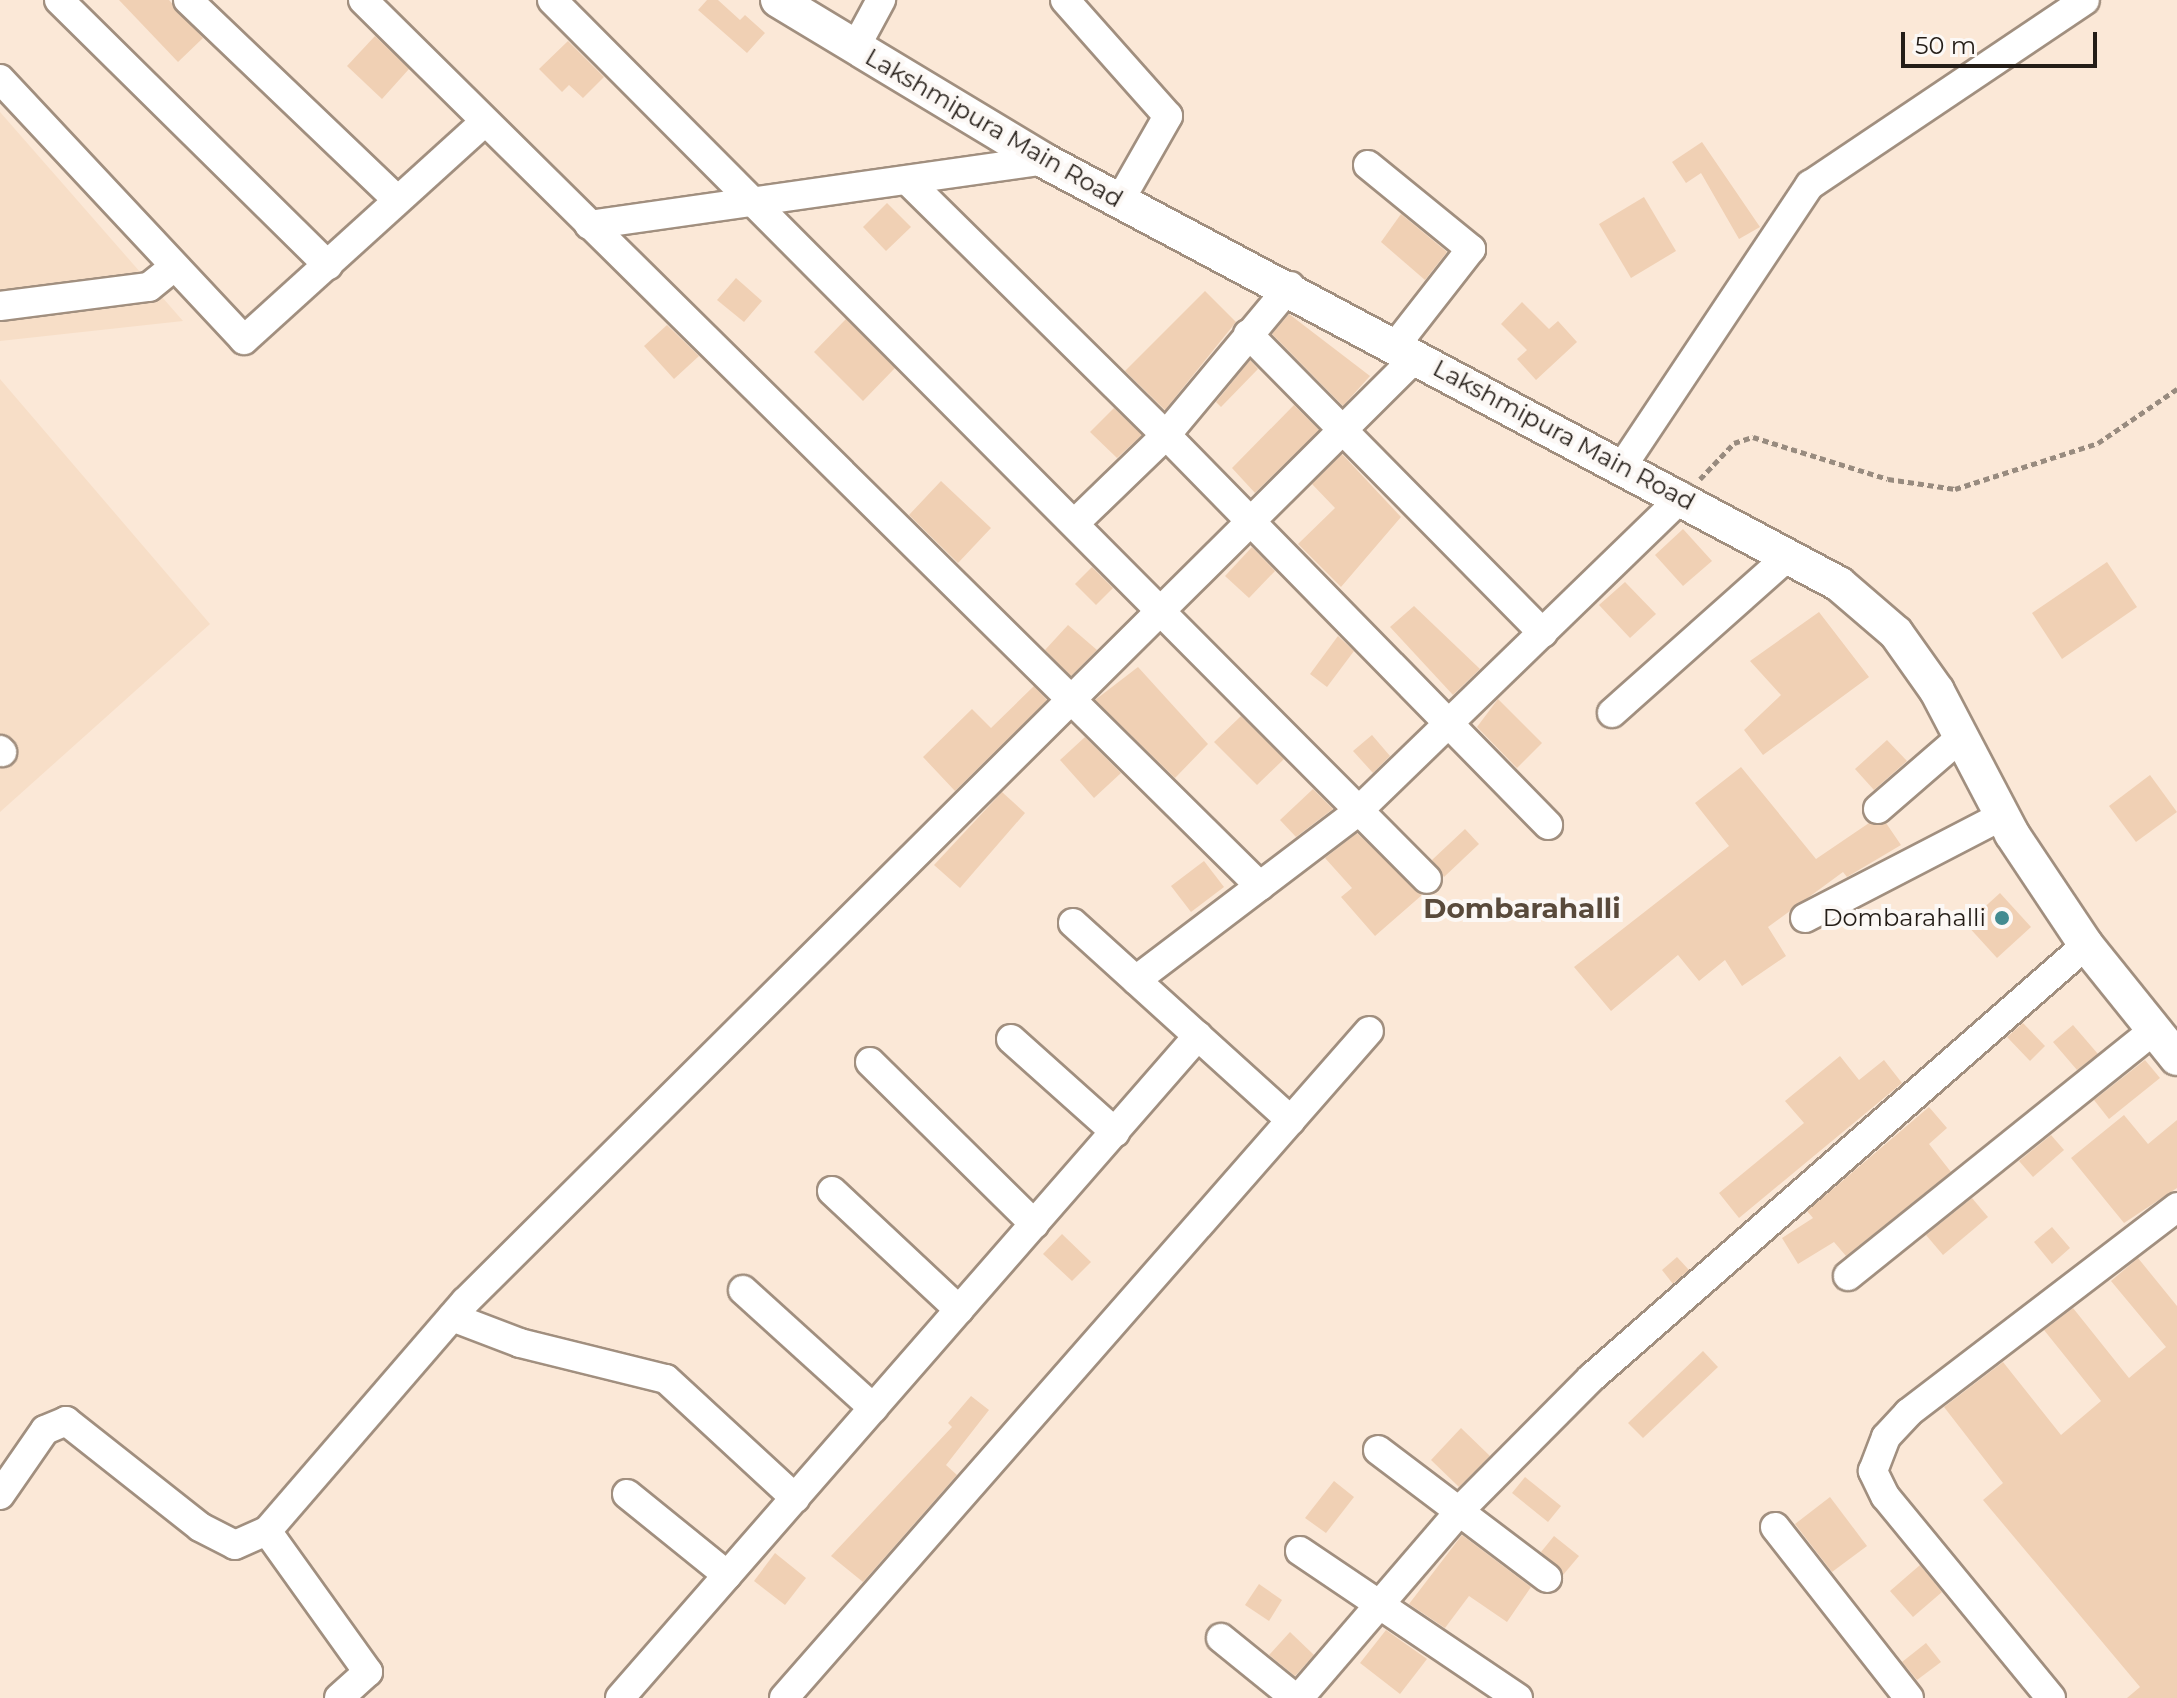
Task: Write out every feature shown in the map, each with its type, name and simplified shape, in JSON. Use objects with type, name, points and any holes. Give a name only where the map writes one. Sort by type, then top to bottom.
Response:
[{"type":"main road","name":"Lakshmipura Main Road","points":[[778,0],[1043,160],[1290,286],[1839,584],[1896,633],[1961,737],[2002,816],[2086,945],[2177,1058]]},
{"type":"street","points":[[59,0],[328,265]]},
{"type":"street","points":[[188,0],[397,200]]},
{"type":"street","points":[[363,0],[483,123],[1260,886]]},
{"type":"street","points":[[552,0],[759,202],[1077,521],[1356,813],[1427,879]]},
{"type":"street","points":[[855,48],[881,0]]},
{"type":"street","points":[[1065,0],[1168,116],[1120,200]]},
{"type":"street","points":[[1623,465],[1810,185],[2085,0]]},
{"type":"street","points":[[0,79],[244,340],[483,123]]},
{"type":"street","points":[[589,225],[909,182],[1043,160]]},
{"type":"street","points":[[0,1495],[45,1430],[66,1421],[200,1527],[235,1545],[267,1531],[452,1317],[1074,700],[1342,429],[1406,351],[1471,249],[1368,165]]},
{"type":"street","points":[[909,182],[1166,435],[1254,517],[1548,825]]},
{"type":"street","points":[[0,306],[149,287],[174,267]]},
{"type":"street","points":[[1077,521],[1166,435],[1290,286]]},
{"type":"street","points":[[1248,334],[1543,633]]},
{"type":"street","points":[[1136,980],[1356,813],[1682,497]]},
{"type":"street","points":[[1612,713],[1788,556]]},
{"type":"street","points":[[1878,809],[1961,737]]},
{"type":"street","points":[[1805,918],[2002,816]]},
{"type":"street","points":[[1073,923],[1291,1121]]},
{"type":"street","points":[[1221,1638],[1297,1698],[1463,1507],[1591,1378],[2086,945]]},
{"type":"street","points":[[784,1698],[1369,1031]]},
{"type":"street","points":[[1848,1276],[2153,1031]]},
{"type":"street","points":[[620,1698],[1198,1036]]},
{"type":"street","points":[[1011,1039],[1115,1132]]},
{"type":"street","points":[[870,1062],[1034,1224]]},
{"type":"street","points":[[832,1191],[959,1310]]},
{"type":"street","points":[[2051,1698],[1885,1496],[1873,1471],[1886,1437],[1908,1413],[2177,1207]]},
{"type":"street","points":[[743,1290],[873,1408]]},
{"type":"street","points":[[452,1317],[520,1343],[666,1379],[795,1498]]},
{"type":"street","points":[[1378,1450],[1463,1507],[1547,1578]]},
{"type":"street","points":[[627,1494],[727,1575]]},
{"type":"street","points":[[1775,1527],[1909,1698]]},
{"type":"street","points":[[267,1531],[368,1672],[339,1698]]},
{"type":"street","points":[[1300,1551],[1518,1698]]},
{"type":"path","points":[[1682,497],[1734,443],[1753,437],[1888,479],[1955,489],[2098,443],[2177,389]]},
{"type":"shaded area","points":[[0,112],[183,321],[0,341]]},
{"type":"shaded area","points":[[0,379],[210,624],[0,812]]},
{"type":"building","points":[[119,0],[169,0],[203,38],[178,62]]},
{"type":"building","points":[[707,0],[718,0],[740,20],[745,15],[765,33],[747,53],[698,10]]},
{"type":"building","points":[[375,36],[409,69],[382,99],[347,66]]},
{"type":"building","points":[[568,41],[604,77],[583,98],[569,85],[562,92],[539,69]]},
{"type":"building","points":[[1702,142],[1760,227],[1739,239],[1701,173],[1686,183],[1672,162]]},
{"type":"building","points":[[1644,197],[1676,251],[1631,278],[1599,224]]},
{"type":"building","points":[[887,203],[911,227],[886,251],[863,227]]},
{"type":"building","points":[[1401,214],[1447,252],[1425,280],[1381,242]]},
{"type":"building","points":[[736,278],[762,301],[744,322],[717,300]]},
{"type":"building","points":[[1205,291],[1236,322],[1165,410],[1125,371]]},
{"type":"building","points":[[1522,302],[1549,329],[1558,321],[1577,342],[1536,380],[1517,359],[1527,350],[1501,324]]},
{"type":"building","points":[[1289,314],[1370,376],[1343,406],[1272,334]]},
{"type":"building","points":[[846,319],[895,368],[863,401],[814,352]]},
{"type":"building","points":[[667,325],[699,356],[674,379],[644,346]]},
{"type":"building","points":[[1250,360],[1258,369],[1221,407],[1216,402]]},
{"type":"building","points":[[1294,405],[1319,430],[1255,493],[1232,468]]},
{"type":"building","points":[[1114,408],[1142,435],[1117,458],[1090,432]]},
{"type":"building","points":[[1342,454],[1401,517],[1341,587],[1298,544],[1335,508],[1312,484]]},
{"type":"building","points":[[941,481],[991,528],[958,563],[909,515]]},
{"type":"building","points":[[1683,529],[1712,561],[1683,586],[1655,555]]},
{"type":"building","points":[[1252,547],[1275,571],[1249,598],[1225,576]]},
{"type":"building","points":[[2107,562],[2137,607],[2062,659],[2032,613]]},
{"type":"building","points":[[1092,567],[1113,588],[1096,605],[1075,584]]},
{"type":"building","points":[[1625,582],[1656,614],[1630,638],[1599,605]]},
{"type":"building","points":[[1414,606],[1480,669],[1453,695],[1390,627]]},
{"type":"building","points":[[1819,612],[1869,677],[1763,755],[1744,730],[1781,695],[1750,661]]},
{"type":"building","points":[[1068,625],[1097,650],[1071,676],[1045,650]]},
{"type":"building","points":[[1338,636],[1354,651],[1327,687],[1310,674]]},
{"type":"building","points":[[1138,667],[1208,744],[1175,778],[1095,700]]},
{"type":"building","points":[[1034,686],[1047,700],[955,791],[923,757],[972,709],[991,728]]},
{"type":"building","points":[[1498,699],[1542,743],[1517,768],[1477,727]]},
{"type":"building","points":[[1241,716],[1284,759],[1257,785],[1214,742]]},
{"type":"building","points":[[1372,735],[1390,756],[1373,773],[1353,751]]},
{"type":"building","points":[[1085,737],[1121,773],[1094,798],[1060,760]]},
{"type":"building","points":[[1887,740],[1907,761],[1874,790],[1855,769]]},
{"type":"building","points":[[1741,767],[1816,859],[1869,823],[1886,823],[1901,845],[1847,877],[1843,872],[1768,927],[1786,956],[1742,986],[1725,960],[1699,981],[1678,955],[1611,1011],[1574,967],[1729,846],[1695,803]]},
{"type":"building","points":[[2150,775],[2177,812],[2136,842],[2109,806]]},
{"type":"building","points":[[1313,789],[1333,809],[1296,837],[1280,820]]},
{"type":"building","points":[[1002,792],[1025,813],[960,888],[934,865]]},
{"type":"building","points":[[1465,829],[1479,844],[1444,877],[1432,860]]},
{"type":"building","points":[[1357,833],[1422,895],[1375,936],[1341,897],[1352,888],[1325,858]]},
{"type":"building","points":[[1204,861],[1224,887],[1191,912],[1171,886]]},
{"type":"building","points":[[2000,893],[2031,927],[1997,958],[1966,924]]},
{"type":"building","points":[[2023,1023],[2045,1046],[2030,1061],[2007,1037]]},
{"type":"building","points":[[2073,1025],[2098,1054],[2077,1070],[2053,1042]]},
{"type":"building","points":[[1840,1056],[1859,1080],[1884,1060],[1902,1083],[1739,1218],[1719,1193],[1804,1123],[1785,1101]]},
{"type":"building","points":[[2145,1060],[2160,1078],[2109,1119],[2094,1100]]},
{"type":"building","points":[[1929,1107],[1947,1128],[1929,1144],[1951,1172],[1846,1256],[1834,1242],[1798,1264],[1782,1238],[1813,1218],[1807,1211]]},
{"type":"building","points":[[2124,1115],[2148,1144],[2177,1120],[2177,1188],[2124,1223],[2071,1158]]},
{"type":"building","points":[[2051,1135],[2064,1150],[2033,1177],[2019,1161]]},
{"type":"building","points":[[1972,1198],[1988,1217],[1943,1255],[1926,1235]]},
{"type":"building","points":[[2052,1227],[2070,1248],[2052,1264],[2034,1242]]},
{"type":"building","points":[[1062,1234],[1091,1262],[1072,1281],[1043,1254]]},
{"type":"building","points":[[1677,1257],[1689,1270],[1673,1284],[1662,1270]]},
{"type":"building","points":[[2138,1258],[2177,1306],[2177,1698],[2127,1698],[2140,1687],[1983,1500],[2003,1483],[1944,1407],[2003,1362],[2061,1435],[2101,1401],[2044,1330],[2073,1308],[2129,1378],[2166,1347],[2111,1281]]},
{"type":"building","points":[[1703,1351],[1718,1367],[1643,1438],[1628,1423]]},
{"type":"building","points":[[971,1396],[989,1410],[946,1465],[957,1475],[863,1582],[831,1556],[952,1427],[948,1423]]},
{"type":"building","points":[[1461,1428],[1490,1456],[1459,1487],[1431,1460]]},
{"type":"building","points":[[1525,1477],[1561,1506],[1548,1522],[1512,1493]]},
{"type":"building","points":[[1334,1481],[1354,1497],[1326,1533],[1305,1518]]},
{"type":"building","points":[[1830,1497],[1867,1546],[1832,1572],[1795,1524]]},
{"type":"building","points":[[1462,1535],[1531,1587],[1507,1622],[1469,1596],[1445,1628],[1409,1604]]},
{"type":"building","points":[[1554,1536],[1579,1556],[1563,1575],[1541,1552]]},
{"type":"building","points":[[775,1553],[806,1578],[785,1605],[754,1581]]},
{"type":"building","points":[[1920,1565],[1942,1592],[1913,1617],[1890,1591]]},
{"type":"building","points":[[1259,1584],[1282,1600],[1269,1621],[1245,1605]]},
{"type":"building","points":[[1386,1630],[1427,1659],[1400,1694],[1360,1663]]},
{"type":"building","points":[[1290,1632],[1314,1655],[1295,1676],[1269,1655]]},
{"type":"building","points":[[1926,1643],[1941,1662],[1917,1680],[1902,1662]]},
{"type":"place","name":"Dombarahalli","points":[[2002,918]]},
{"type":"district","name":"Dombarahalli","points":[[1522,908]]}]
